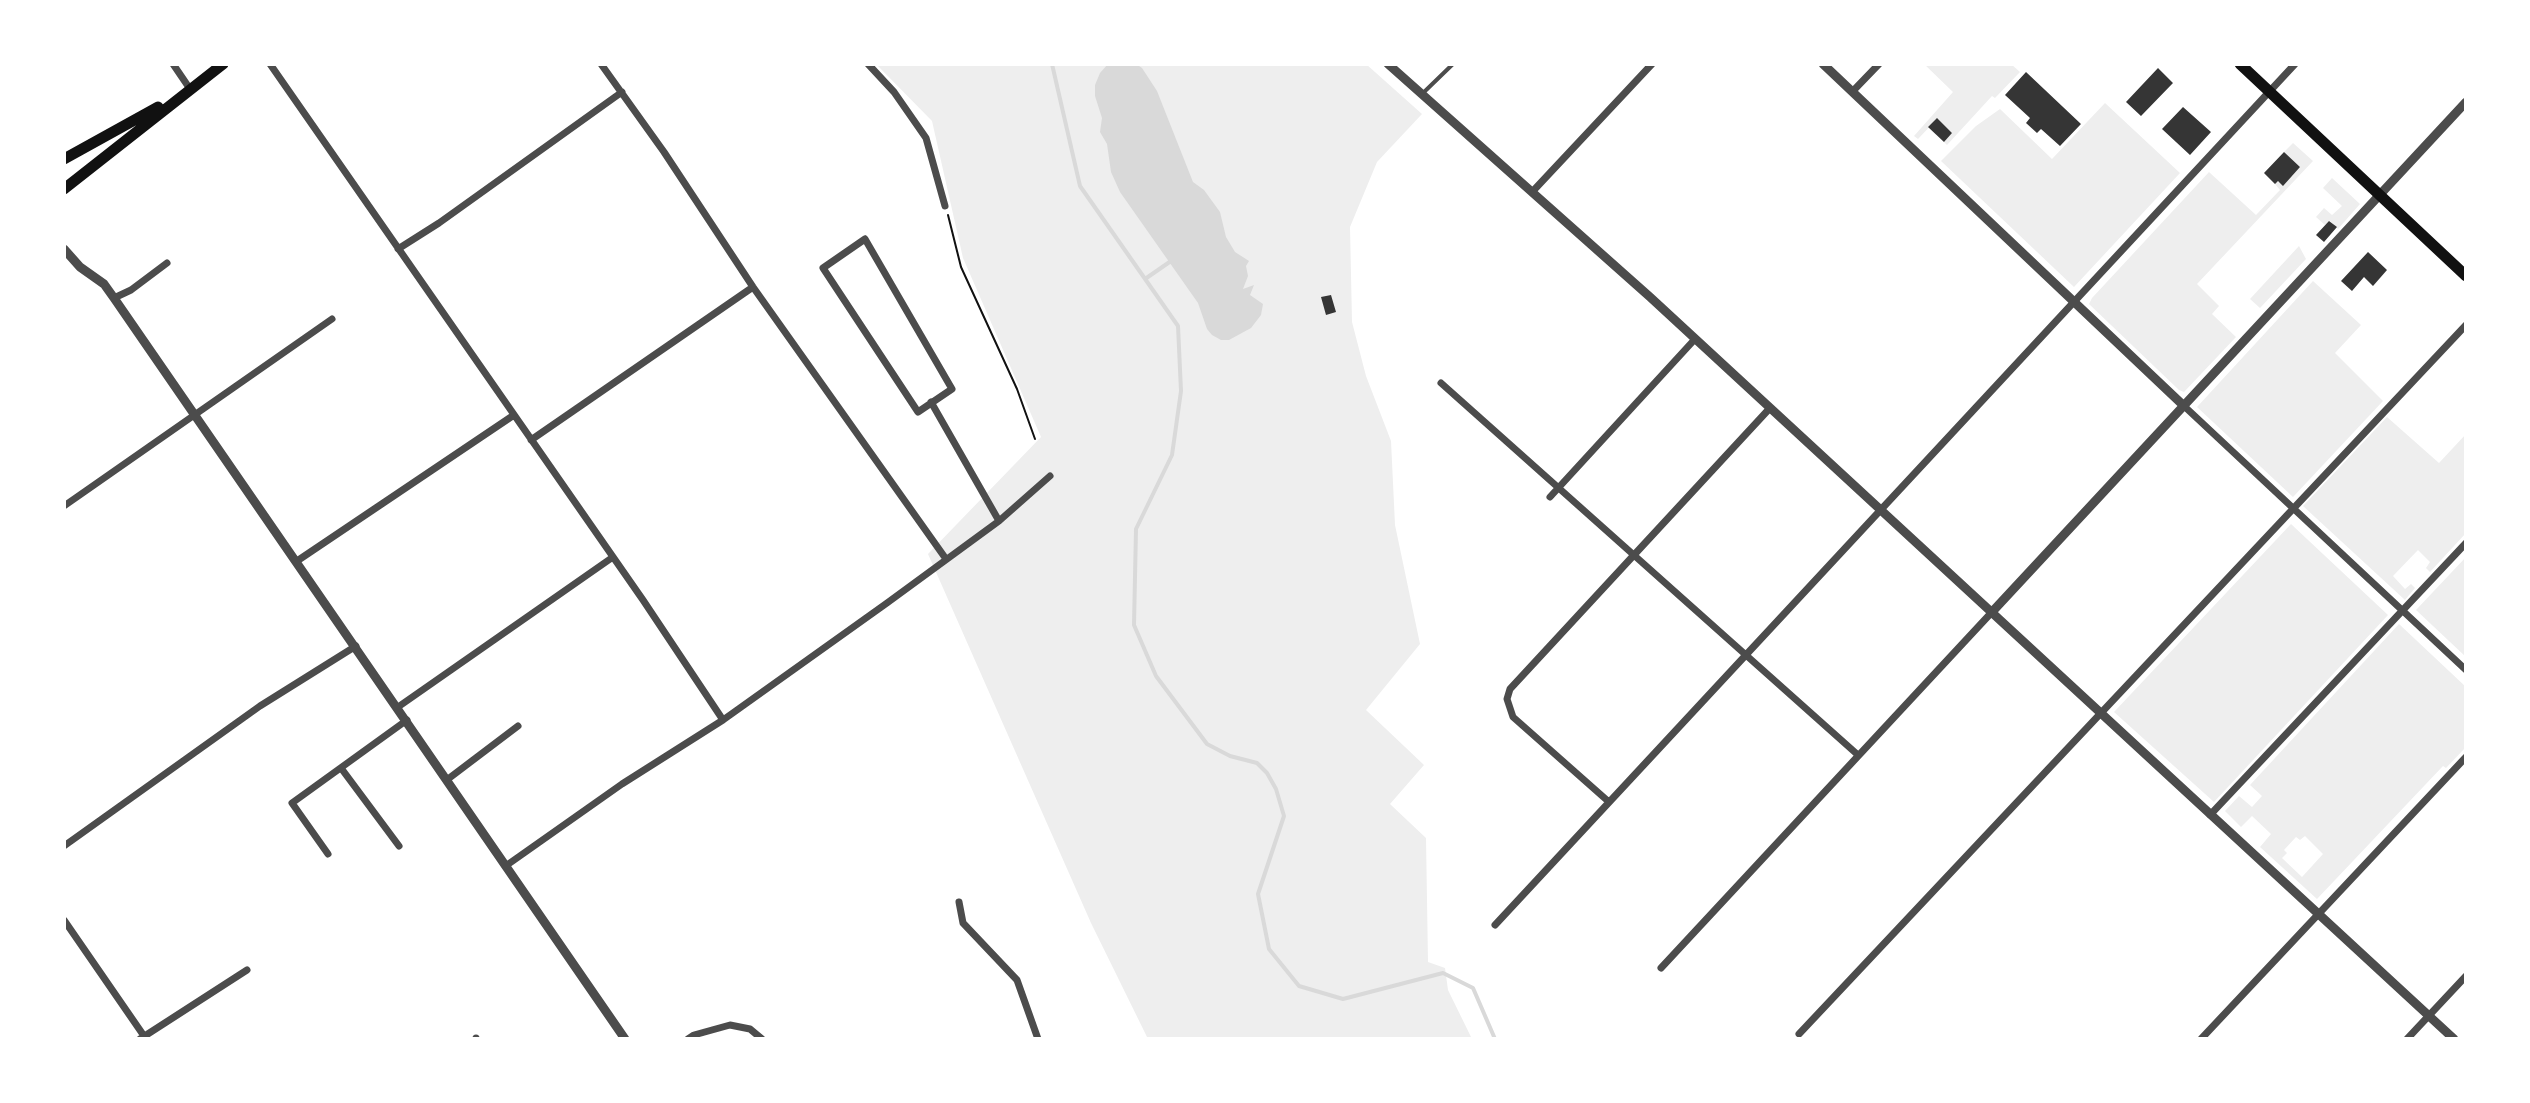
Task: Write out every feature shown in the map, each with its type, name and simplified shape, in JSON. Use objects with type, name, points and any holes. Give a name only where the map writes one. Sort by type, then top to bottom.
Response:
[{"type":"main road","points":[[64,189],[223,64]]},
{"type":"main road","points":[[2240,64],[2466,276]]},
{"type":"main road","points":[[64,159],[190,89]]},
{"type":"street","points":[[173,64],[190,89]]},
{"type":"street","points":[[270,64],[723,720]]},
{"type":"street","points":[[601,64],[753,287],[946,559]]},
{"type":"street","points":[[868,64],[894,92],[926,138],[945,206]]},
{"type":"street","points":[[1388,64],[1533,191],[1882,509],[2454,1039]]},
{"type":"street","points":[[1533,191],[1652,64]]},
{"type":"street","points":[[1823,64],[2466,670]]},
{"type":"street","points":[[1852,92],[1879,64]]},
{"type":"street","points":[[1495,925],[2295,64]]},
{"type":"street","points":[[398,249],[622,92]]},
{"type":"street","points":[[1661,968],[2466,102]]},
{"type":"street","points":[[865,239],[952,389],[931,402],[918,412],[823,268],[865,239]]},
{"type":"street","points":[[64,249],[80,267]]},
{"type":"street","points":[[64,260],[104,284],[625,1039]]},
{"type":"street","points":[[114,298],[131,290],[167,263]]},
{"type":"street","points":[[531,440],[753,287]]},
{"type":"street","points":[[64,506],[332,319]]},
{"type":"street","points":[[1799,1034],[2466,325]]},
{"type":"street","points":[[1550,497],[1695,339]]},
{"type":"street","points":[[1441,383],[1858,755]]},
{"type":"street","points":[[931,402],[999,521]]},
{"type":"street","points":[[1609,802],[1513,717],[1507,699],[1510,689],[1770,408]]},
{"type":"street","points":[[297,561],[514,415]]},
{"type":"street","points":[[507,865],[622,784],[723,720],[999,521],[1050,476]]},
{"type":"street","points":[[2210,815],[2466,543]]},
{"type":"street","points":[[398,707],[613,557]]},
{"type":"street","points":[[64,846],[260,706],[356,646]]},
{"type":"street","points":[[328,854],[292,803],[407,720]]},
{"type":"street","points":[[448,779],[518,726]]},
{"type":"street","points":[[2201,1039],[2466,757]]},
{"type":"street","points":[[341,768],[399,846]]},
{"type":"street","points":[[959,902],[963,923],[1017,980],[1038,1039]]},
{"type":"street","points":[[64,920],[142,1037],[247,970]]},
{"type":"street","points":[[2407,1039],[2466,976]]},
{"type":"street","points":[[688,1039],[730,1025],[750,1029],[762,1039]]},
{"type":"lane","points":[[1421,94],[1453,64]]},
{"type":"path","points":[[945,206],[961,267],[1017,389],[1035,439]]},
{"type":"shaded area","points":[[876,64],[1366,64],[1422,114],[1377,162],[1350,227],[1352,322],[1366,376],[1391,441],[1395,525],[1420,644],[1366,710],[1424,765],[1390,804],[1426,838],[1428,962],[1445,968],[1448,990],[1472,1039],[1148,1039],[1091,923],[928,554],[1041,437],[963,258],[932,121]]},
{"type":"shaded area","points":[[1108,64],[1136,64],[1142,68],[1157,91],[1193,182],[1204,190],[1220,212],[1226,237],[1235,252],[1249,261],[1243,289],[1254,285],[1250,295],[1263,304],[1261,315],[1251,328],[1229,340],[1221,340],[1207,329],[1198,303],[1120,192],[1111,172],[1107,144],[1100,132],[1102,118],[1095,96],[1095,85]]},
{"type":"shaded area","points":[[1924,64],[2011,64],[2020,72],[1995,98],[1992,96],[1947,145],[1944,142],[1952,133],[1937,119],[1918,139],[1914,136],[1953,92]]},
{"type":"shaded area","points":[[2105,103],[2180,173],[2074,287],[1941,161],[1976,126],[2000,109],[2052,159]]},
{"type":"shaded area","points":[[2293,143],[2313,161],[2197,284],[2219,306],[2212,314],[2236,337],[2184,392],[2179,390],[2089,304],[2209,172],[2256,215],[2280,190],[2275,184],[2278,181],[2283,185],[2300,167],[2284,152]]},
{"type":"shaded area","points":[[2332,178],[2360,204],[2338,229],[2330,221],[2325,225],[2316,217],[2324,208],[2332,215],[2342,206],[2323,188]]},
{"type":"shaded area","points":[[2299,246],[2306,259],[2260,308],[2250,299]]},
{"type":"shaded area","points":[[2313,281],[2361,325],[2335,353],[2383,401],[2293,497],[2197,407]]},
{"type":"shaded area","points":[[2387,417],[2439,463],[2466,434],[2466,533],[2430,572],[2426,568],[2430,562],[2418,550],[2393,576],[2405,589],[2411,584],[2415,588],[2405,600],[2303,506]]},
{"type":"shaded area","points":[[2291,524],[2388,615],[2214,802],[2114,712]]},
{"type":"shaded area","points":[[2466,557],[2466,657],[2416,610]]},
{"type":"shaded area","points":[[2399,624],[2466,687],[2466,747],[2446,768],[2443,766],[2317,899],[2260,847],[2271,834],[2252,816],[2241,827],[2225,811],[2239,796],[2252,807],[2262,796],[2250,785]],"holes":[[[2305,836],[2323,854],[2302,877],[2282,858],[2287,853],[2284,850],[2296,837],[2300,840]]]},
{"type":"building","points":[[2158,68],[2173,83],[2141,116],[2126,102]]},
{"type":"building","points":[[2026,72],[2081,124],[2060,146],[2041,129],[2037,133],[2026,123],[2030,118],[2005,95]]},
{"type":"building","points":[[2183,107],[2211,132],[2190,155],[2162,129]]},
{"type":"building","points":[[1937,118],[1952,133],[1944,142],[1928,127]]},
{"type":"building","points":[[2284,152],[2300,167],[2283,186],[2278,181],[2275,184],[2264,173]]},
{"type":"building","points":[[2329,221],[2337,227],[2324,242],[2316,235]]},
{"type":"building","points":[[2368,252],[2387,270],[2373,286],[2364,277],[2352,291],[2341,281]]},
{"type":"building","points":[[1331,295],[1336,312],[1326,315],[1321,297]]},
{"type":"waterway","points":[[1052,64],[1080,186],[1178,326],[1181,391],[1172,455],[1136,529],[1134,625],[1156,676],[1207,744],[1230,756],[1257,763],[1276,789],[1284,816],[1258,894],[1269,949],[1299,986],[1343,999],[1443,973],[1473,988],[1495,1039]]},
{"type":"waterway","points":[[1145,279],[1171,261]]}]
